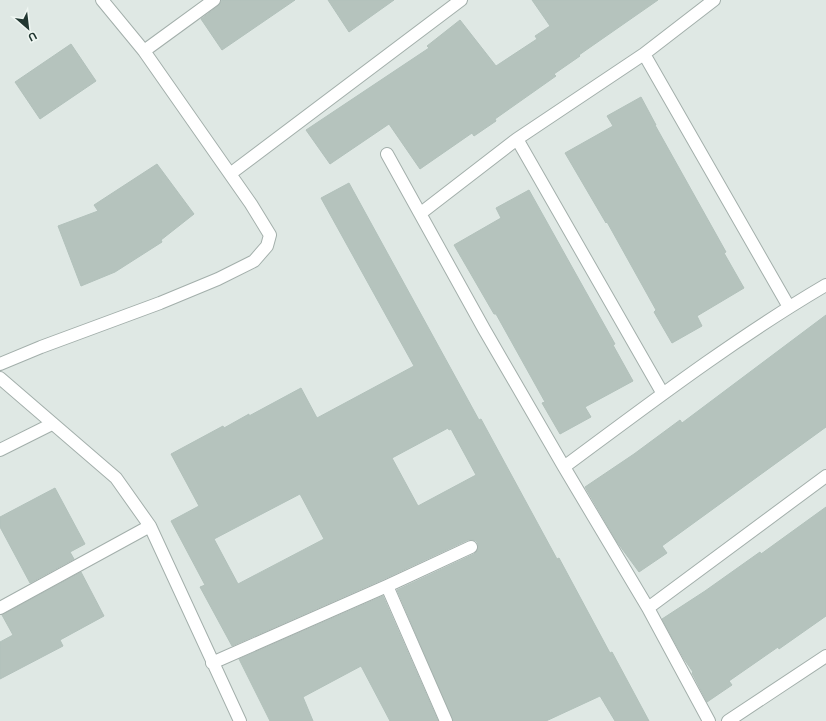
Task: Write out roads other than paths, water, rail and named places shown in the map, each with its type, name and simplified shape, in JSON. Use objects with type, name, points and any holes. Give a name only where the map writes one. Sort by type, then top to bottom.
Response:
[{"type":"street","points":[[0,364],[218,279],[254,261],[267,246],[270,236],[251,204],[144,51],[102,0]]},
{"type":"street","points":[[144,51],[214,0]]},
{"type":"street","points":[[230,174],[461,0]]},
{"type":"street","points":[[421,213],[518,139],[644,54],[714,0]]},
{"type":"street","points":[[644,54],[789,307]]},
{"type":"street","points":[[518,139],[663,394]]},
{"type":"street","points":[[387,154],[484,329],[648,608],[709,721]]},
{"type":"street","points":[[564,467],[663,394],[789,307],[826,285]]},
{"type":"street","points":[[0,378],[116,478],[150,526],[240,721]]},
{"type":"street","points":[[0,450],[52,424]]},
{"type":"street","points":[[648,608],[826,476]]},
{"type":"street","points":[[0,608],[150,526]]},
{"type":"street","points":[[212,663],[387,586],[471,546]]},
{"type":"street","points":[[387,586],[446,721]]},
{"type":"street","points":[[728,721],[826,656]]}]
